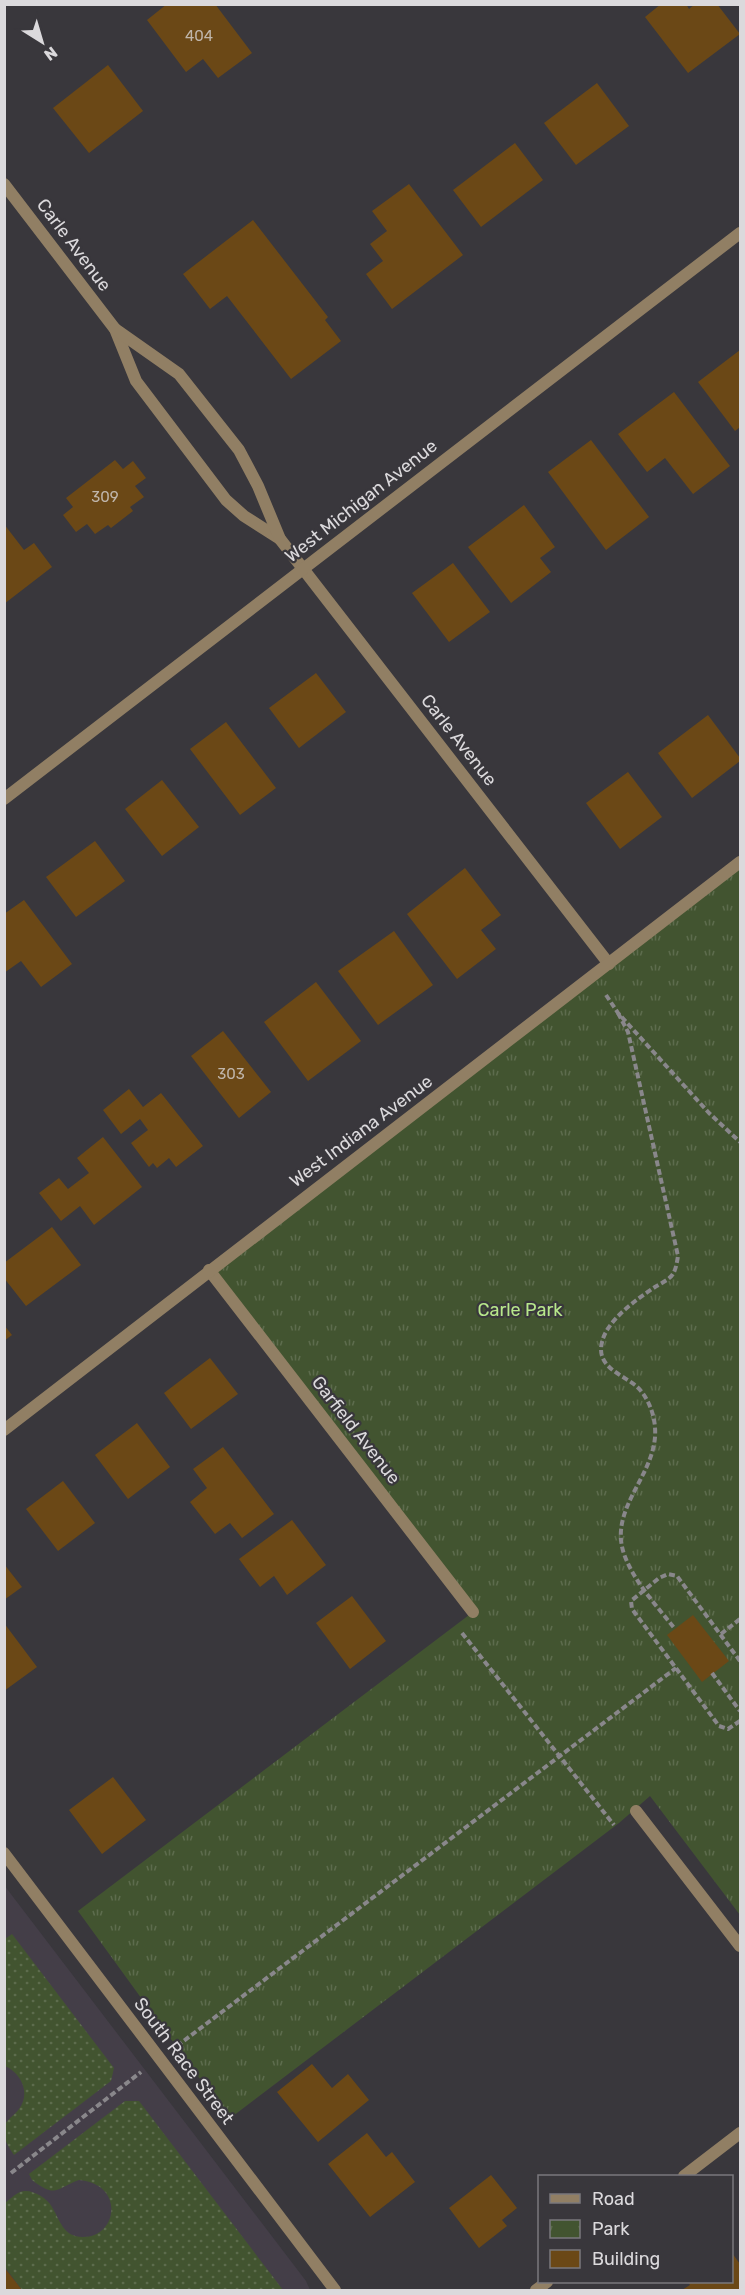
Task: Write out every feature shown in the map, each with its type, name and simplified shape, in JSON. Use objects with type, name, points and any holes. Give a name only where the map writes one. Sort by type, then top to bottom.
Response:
[{"type":"street","name":"Carle Avenue","points":[[4,184],[115,329],[136,381],[226,500],[244,516],[280,539]]},
{"type":"street","name":"West Michigan Avenue","points":[[4,798],[741,232]]},
{"type":"street","name":"Carle Avenue","points":[[115,329],[179,374],[239,450],[258,486],[280,539],[609,964]]},
{"type":"street","name":"West Indiana Avenue","points":[[4,1430],[741,862]]},
{"type":"street","name":"Garfield Avenue","points":[[209,1270],[473,1612]]},
{"type":"street","points":[[636,1811],[741,1946]]},
{"type":"street","name":"South Race Street","points":[[4,1853],[336,2290]]},
{"type":"street","points":[[685,2175],[741,2133]]},
{"type":"path","points":[[604,993],[618,1012],[709,1113],[741,1142]]},
{"type":"path","points":[[618,1012],[628,1032],[678,1256],[673,1275],[628,1307],[609,1327],[602,1342],[602,1358],[613,1372],[635,1386],[647,1399],[655,1421],[654,1446],[620,1527],[624,1555],[645,1589],[675,1629]]},
{"type":"path","points":[[741,1661],[678,1576],[668,1574],[659,1578],[631,1601],[632,1610],[719,1726],[728,1729],[741,1722]]},
{"type":"path","points":[[721,1634],[741,1619]]},
{"type":"path","points":[[456,1625],[614,1826]]},
{"type":"path","points":[[176,2047],[676,1668]]},
{"type":"path","points":[[712,1673],[741,1711]]},
{"type":"path","points":[[11,2173],[144,2070]]},
{"type":"shaded area","points":[[4,1885],[306,2281],[310,2290],[5,2290]]},
{"type":"green space","name":"Carle Park","points":[[740,861],[740,1915],[650,1796],[619,1823],[229,2119],[78,1911],[473,1612],[209,1270]]},
{"type":"green space","points":[[12,1934],[114,2068],[111,2081],[14,2155],[5,2139],[4,2128],[8,2120],[19,2109],[24,2090],[20,2078],[5,2066],[5,1939]]},
{"type":"green space","points":[[125,2101],[139,2101],[283,2290],[22,2290],[5,2267],[5,2203],[18,2193],[29,2191],[46,2200],[63,2227],[71,2234],[83,2237],[95,2235],[104,2229],[111,2210],[110,2200],[104,2191],[94,2184],[79,2180],[61,2189],[47,2189],[32,2180],[29,2174]]},
{"type":"building","points":[[167,4],[215,4],[252,53],[218,78],[203,59],[186,72],[147,20]]},
{"type":"building","points":[[661,4],[686,4],[689,9],[695,4],[717,4],[740,34],[688,73],[645,17]]},
{"type":"building","points":[[108,65],[143,111],[89,153],[53,108]]},
{"type":"building","points":[[597,83],[629,126],[576,165],[544,123]]},
{"type":"building","points":[[515,143],[543,180],[481,227],[453,190]]},
{"type":"building","points":[[409,184],[463,255],[392,309],[366,274],[383,261],[370,244],[387,231],[372,211]]},
{"type":"building","points":[[253,220],[328,317],[325,320],[341,341],[291,379],[227,296],[210,309],[183,274]]},
{"type":"building","points":[[740,350],[740,427],[735,431],[698,382]]},
{"type":"building","points":[[674,392],[730,466],[693,494],[665,458],[647,472],[618,434]]},
{"type":"building","points":[[591,440],[649,517],[606,550],[548,472]]},
{"type":"building","points":[[115,460],[123,469],[133,461],[146,478],[135,486],[144,497],[130,507],[133,511],[111,528],[108,525],[95,534],[87,524],[76,532],[63,515],[73,507],[66,498]]},
{"type":"building","points":[[524,505],[555,547],[540,558],[551,572],[511,603],[468,547]]},
{"type":"building","points":[[4,524],[24,550],[34,543],[52,567],[4,604]]},
{"type":"building","points":[[453,563],[490,612],[449,642],[412,593]]},
{"type":"building","points":[[316,673],[346,712],[299,748],[269,708]]},
{"type":"building","points":[[708,715],[740,761],[692,798],[658,753]]},
{"type":"building","points":[[226,722],[276,788],[240,815],[190,749]]},
{"type":"building","points":[[628,772],[662,817],[620,849],[586,803]]},
{"type":"building","points":[[162,780],[199,827],[162,856],[125,809]]},
{"type":"building","points":[[95,841],[125,881],[76,917],[46,877]]},
{"type":"building","points":[[465,868],[501,915],[481,930],[496,949],[457,979],[407,914]]},
{"type":"building","points":[[24,900],[72,964],[41,987],[21,961],[4,973],[4,914]]},
{"type":"building","points":[[394,931],[433,985],[378,1025],[338,971]]},
{"type":"building","points":[[316,982],[361,1041],[308,1081],[264,1022]]},
{"type":"building","points":[[223,1031],[271,1092],[239,1118],[191,1056]]},
{"type":"building","points":[[129,1089],[143,1107],[161,1093],[203,1146],[176,1167],[169,1158],[157,1168],[153,1163],[149,1167],[131,1143],[148,1130],[140,1119],[121,1134],[103,1110]]},
{"type":"building","points":[[103,1137],[142,1187],[94,1225],[80,1206],[61,1221],[39,1193],[59,1178],[68,1189],[89,1173],[77,1158]]},
{"type":"building","points":[[52,1227],[81,1265],[26,1306],[4,1278],[4,1263]]},
{"type":"building","points":[[4,1325],[12,1335],[4,1341]]},
{"type":"building","points":[[210,1358],[238,1394],[191,1429],[164,1393]]},
{"type":"building","points":[[137,1423],[170,1467],[128,1499],[95,1455]]},
{"type":"building","points":[[223,1447],[274,1514],[242,1538],[230,1523],[215,1534],[190,1502],[207,1488],[193,1469]]},
{"type":"building","points":[[63,1481],[95,1523],[58,1551],[26,1509]]},
{"type":"building","points":[[292,1520],[326,1565],[287,1595],[274,1576],[260,1587],[239,1559]]},
{"type":"building","points":[[4,1564],[22,1587],[4,1600]]},
{"type":"building","points":[[352,1596],[386,1641],[350,1669],[316,1623]]},
{"type":"building","points":[[693,1615],[729,1661],[702,1682],[667,1635]]},
{"type":"building","points":[[4,1623],[37,1667],[4,1691]]},
{"type":"building","points":[[113,1777],[146,1820],[102,1854],[69,1810]]},
{"type":"building","points":[[312,2064],[332,2088],[348,2074],[369,2100],[318,2142],[277,2092]]},
{"type":"building","points":[[367,2133],[386,2157],[392,2152],[415,2182],[370,2217],[328,2164]]},
{"type":"building","points":[[491,2175],[517,2208],[502,2220],[507,2226],[479,2248],[449,2208]]},
{"type":"building","points":[[733,2254],[740,2264],[740,2290],[682,2290],[690,2285],[689,2283],[733,2283]]},
{"type":"building","points":[[4,2267],[22,2290],[4,2290]]}]
